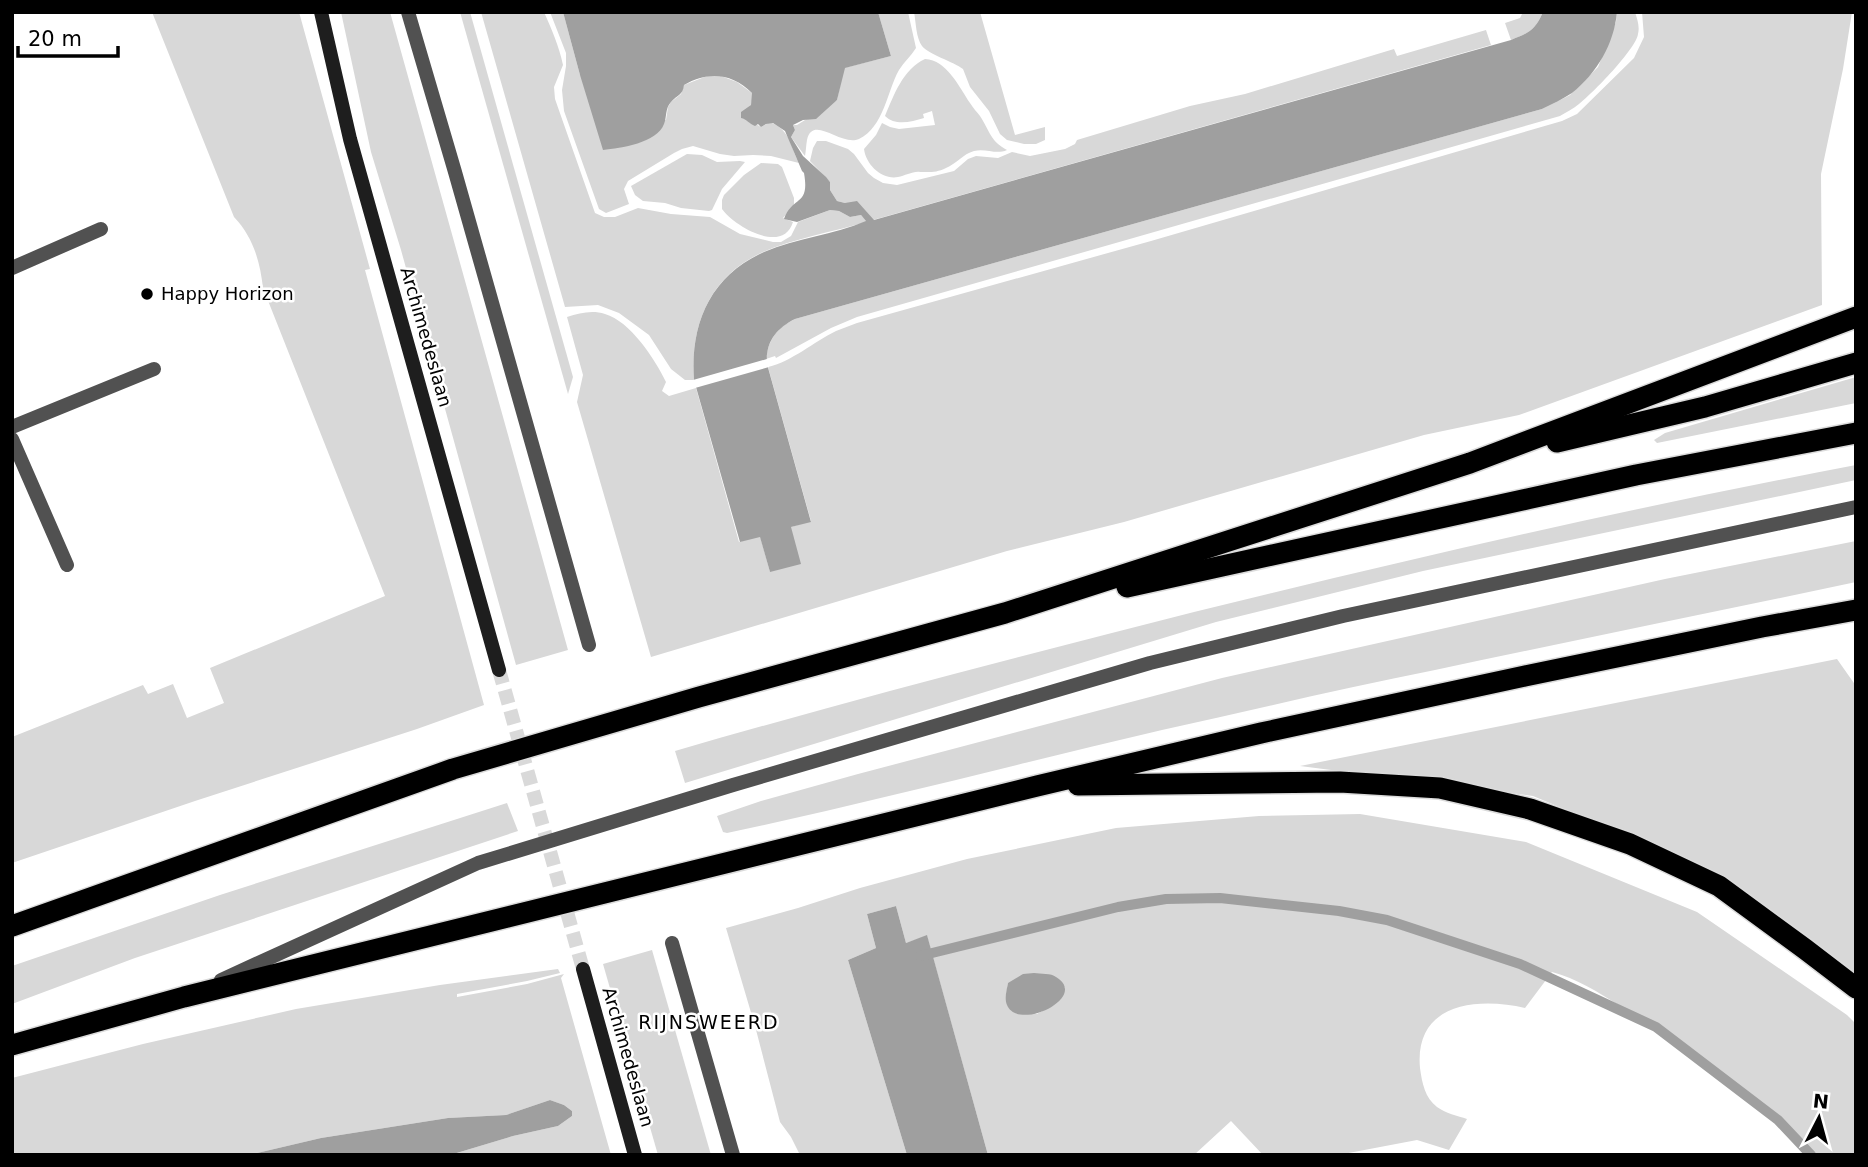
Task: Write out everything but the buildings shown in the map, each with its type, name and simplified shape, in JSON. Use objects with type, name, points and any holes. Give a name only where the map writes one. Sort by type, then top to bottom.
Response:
[{"type":"highway","points":[[12,926],[453,769],[699,697],[1005,613],[1470,463],[1856,317]]},
{"type":"highway","points":[[1470,463],[1705,407],[1856,363]]},
{"type":"highway","points":[[1005,613],[1636,475],[1856,433]]},
{"type":"highway","points":[[12,1045],[184,997],[1261,733],[1856,610]]},
{"type":"highway","points":[[1037,786],[1340,782],[1440,788],[1530,809],[1630,844],[1719,886],[1856,988]]},
{"type":"main road","name":"Archimedeslaan","points":[[321,12],[350,139],[499,670]]},
{"type":"main road","name":"Archimedeslaan","points":[[583,969],[635,1155]]},
{"type":"lane","points":[[408,12],[589,645]]},
{"type":"lane","points":[[12,268],[101,229]]},
{"type":"lane","points":[[12,427],[154,369]]},
{"type":"lane","points":[[12,439],[67,565]]},
{"type":"lane","points":[[184,997],[478,863],[733,785],[1150,663],[1343,616],[1856,507]]},
{"type":"lane","points":[[672,943],[733,1155]]},
{"type":"shaded area","points":[[152,12],[299,12],[370,269],[365,270],[484,705],[12,863],[12,737],[143,685],[148,694],[173,684],[187,718],[224,703],[210,668],[385,596],[263,288],[255,250],[234,217]]},
{"type":"shaded area","points":[[341,12],[390,12],[568,650],[516,665],[401,250],[371,152]]},
{"type":"shaded area","points":[[460,12],[470,12],[573,377],[568,394]]},
{"type":"shaded area","points":[[481,12],[544,12],[563,65],[554,87],[555,99],[595,213],[604,217],[615,217],[638,208],[710,217],[740,234],[773,242],[781,242],[791,236],[798,222],[830,210],[850,217],[861,215],[867,222],[775,247],[745,262],[729,274],[707,304],[696,340],[694,380],[685,380],[671,369],[649,335],[619,313],[598,305],[565,307]]},
{"type":"shaded area","points":[[550,12],[563,12],[580,75],[666,120],[668,107],[681,94],[684,85],[707,76],[721,76],[737,82],[752,93],[747,119],[761,127],[770,122],[782,130],[789,139],[799,163],[771,156],[720,154],[693,146],[674,153],[628,181],[624,189],[629,204],[606,213],[599,209],[564,111],[562,90],[566,53]]},
{"type":"shaded area","points":[[563,12],[878,12],[891,56],[845,68],[837,100],[816,119],[803,120],[793,125],[795,130],[791,137],[803,156],[830,182],[830,190],[837,201],[857,201],[874,220],[1511,40],[1530,31],[1543,12],[1617,12],[1608,46],[1596,67],[1572,93],[1542,109],[795,319],[778,331],[770,342],[767,364],[811,522],[791,527],[801,564],[770,572],[760,537],[740,542],[694,380],[694,359],[700,321],[717,288],[745,262],[776,247],[866,221],[861,215],[850,217],[830,210],[797,222],[784,219],[792,206],[803,196],[804,173],[785,131],[773,123],[761,127],[741,118],[741,112],[751,105],[752,93],[728,78],[711,76],[684,85],[681,93],[669,104],[664,124],[654,136],[638,143],[603,150]]},
{"type":"shaded area","points":[[878,12],[908,12],[916,48],[899,70],[884,108],[867,133],[852,140],[815,130],[807,140],[805,156],[791,137],[795,130],[793,125],[837,100],[844,68],[891,56]]},
{"type":"shaded area","points":[[914,12],[980,12],[1015,135],[1045,127],[1045,140],[1036,144],[1024,144],[1007,140],[1000,134],[989,111],[970,87],[963,69],[922,46],[917,35]]},
{"type":"shaded area","points":[[1523,12],[1543,12],[1530,30],[1511,40],[1505,23],[1520,18]]},
{"type":"shaded area","points":[[1617,12],[1635,12],[1639,28],[1635,41],[1622,60],[1593,91],[1577,106],[1560,116],[857,317],[776,358],[766,359],[775,334],[795,319],[1542,109],[1570,95],[1598,67],[1616,22]]},
{"type":"shaded area","points":[[1642,12],[1852,12],[1821,174],[1822,305],[1519,415],[1424,435],[1124,522],[1007,551],[651,657],[577,402],[583,375],[567,317],[595,312],[614,318],[624,324],[641,342],[655,363],[666,382],[662,391],[669,396],[696,388],[739,542],[760,536],[770,572],[791,527],[811,521],[768,367],[786,360],[836,331],[857,323],[1151,241],[1562,121],[1577,114],[1634,58],[1644,37]]},
{"type":"shaded area","points":[[1486,30],[1491,45],[873,220],[837,201],[830,190],[830,182],[810,161],[817,141],[826,141],[848,149],[874,178],[883,183],[897,185],[954,171],[976,156],[998,158],[1012,152],[1030,156],[1065,149],[1077,140],[1190,106],[1245,94],[1394,49],[1397,56]]},
{"type":"shaded area","points":[[925,59],[940,64],[952,75],[994,139],[1007,150],[974,151],[939,171],[915,172],[898,177],[886,176],[871,166],[864,149],[882,123],[899,129],[935,125],[932,111],[923,114],[924,118],[909,122],[893,121],[885,116],[905,76],[917,63]]},
{"type":"shaded area","points":[[687,154],[702,155],[717,162],[745,162],[722,189],[712,210],[643,201],[635,195],[631,186]]},
{"type":"shaded area","points":[[761,163],[778,164],[782,167],[794,198],[794,205],[783,218],[793,222],[788,232],[779,236],[769,237],[747,229],[722,209],[724,195]]},
{"type":"shaded area","points":[[1856,377],[1856,403],[1657,443],[1654,440],[1665,433]]},
{"type":"shaded area","points":[[1856,465],[1856,480],[1423,571],[1216,622],[685,783],[675,751],[934,679],[1277,592],[1607,516]]},
{"type":"shaded area","points":[[1856,541],[1856,582],[1332,692],[727,833],[723,832],[717,816],[858,774],[1222,678],[1665,579]]},
{"type":"shaded area","points":[[1837,659],[1856,686],[1856,976],[1716,872],[1533,796],[1300,766]]},
{"type":"shaded area","points":[[507,803],[518,831],[135,958],[12,1004],[12,966],[220,895]]},
{"type":"shaded area","points":[[1360,814],[1526,842],[1697,912],[1847,1015],[1856,1024],[1856,1155],[1814,1155],[1745,1094],[1696,1056],[1595,991],[1552,972],[1525,1008],[1469,1005],[1438,1018],[1427,1030],[1421,1046],[1420,1068],[1427,1095],[1440,1109],[1467,1119],[1449,1150],[1417,1140],[1338,1155],[1263,1155],[1231,1121],[1194,1155],[988,1155],[927,936],[906,943],[896,906],[867,914],[876,948],[848,960],[907,1155],[800,1155],[780,1122],[726,928],[967,859],[1116,828],[1259,816]],"holes":[[[1008,983],[1065,987],[1059,1001],[1037,1014],[1007,1005]]]},
{"type":"shaded area","points":[[896,906],[906,943],[927,935],[988,1155],[907,1155],[848,960],[876,948],[867,914]]},
{"type":"shaded area","points":[[652,950],[711,1155],[658,1155],[603,964]]},
{"type":"shaded area","points":[[558,969],[560,973],[457,994],[457,997],[564,974],[561,978],[611,1155],[450,1155],[558,1126],[572,1116],[572,1111],[564,1105],[550,1100],[506,1115],[448,1118],[321,1138],[249,1155],[12,1155],[12,1078],[143,1044],[296,1009]]},
{"type":"shaded area","points":[[1023,974],[1056,977],[1064,985],[1064,994],[1048,1009],[1024,1015],[1014,1012],[1006,1002],[1008,983]]},
{"type":"shaded area","points":[[550,1100],[564,1105],[572,1111],[572,1116],[558,1126],[450,1155],[249,1155],[321,1138],[448,1118],[506,1115]]},
{"type":"pier","points":[[767,359],[769,367],[695,388],[693,380]]},
{"type":"waterway","points":[[920,956],[1118,907],[1166,899],[1220,898],[1339,911],[1387,920],[1520,964],[1656,1027],[1778,1120],[1811,1155]]},
{"type":"tunnel","points":[[499,670],[583,969]]},
{"type":"place","name":"Happy Horizon","points":[[147,294]]},
{"type":"district","name":"RIJNSWEERD","points":[[709,1022]]}]
